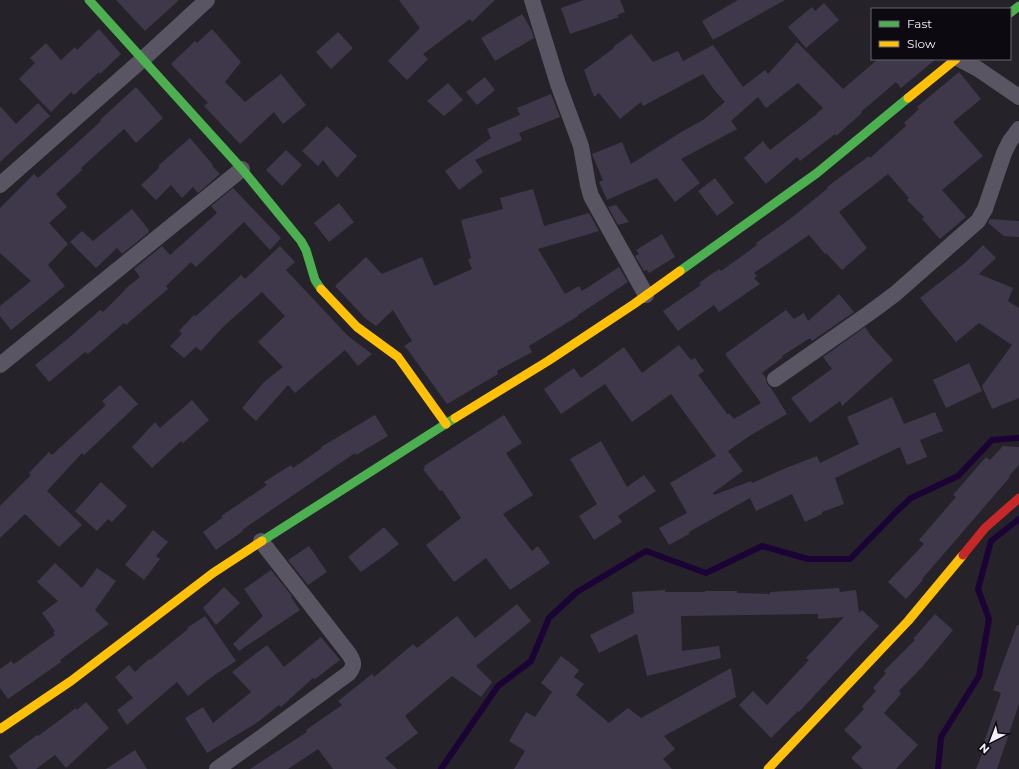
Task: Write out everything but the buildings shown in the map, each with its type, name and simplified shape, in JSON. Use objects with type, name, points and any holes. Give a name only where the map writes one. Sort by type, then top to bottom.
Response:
[{"type":"street","points":[[89,0],[242,169],[301,241],[306,250],[315,280],[321,289],[350,321],[398,357],[446,424]]},
{"type":"street","points":[[0,185],[143,59],[207,0]]},
{"type":"street","points":[[532,0],[558,84],[581,146],[591,196],[646,295]]},
{"type":"street","points":[[1011,12],[1019,6]]},
{"type":"street","points":[[0,729],[71,681],[213,574],[261,541],[548,361],[634,304],[817,173],[957,60]]},
{"type":"street","points":[[960,60],[1019,97]]},
{"type":"street","points":[[776,379],[895,294],[978,221],[985,209],[1004,153],[1010,141],[1019,129]]},
{"type":"street","points":[[0,365],[242,169]]},
{"type":"street","points":[[768,769],[908,621],[984,528],[1019,498]]},
{"type":"street","points":[[217,769],[349,673],[353,668],[353,662],[349,654],[261,541]]},
{"type":"waterway","points":[[441,769],[498,686],[531,661],[549,618],[577,592],[646,551],[706,573],[762,546],[808,559],[850,559],[911,498],[958,476],[992,440],[1019,438]]},
{"type":"waterway","points":[[938,769],[941,737],[979,676],[989,619],[978,589],[991,541],[1019,519]]},
{"type":"traffic: fast","points":[[89,0],[242,169],[301,241],[306,250],[315,280],[321,289]]},
{"type":"traffic: fast","points":[[1011,12],[1019,6]]},
{"type":"traffic: fast","points":[[680,271],[817,173],[908,98]]},
{"type":"traffic: fast","points":[[262,541],[455,418]]},
{"type":"traffic: slow","points":[[908,98],[955,60]]},
{"type":"traffic: slow","points":[[455,418],[548,361],[634,304],[680,271]]},
{"type":"traffic: slow","points":[[321,289],[357,327],[398,357],[446,424]]},
{"type":"traffic: slow","points":[[0,729],[71,681],[213,573],[262,541]]},
{"type":"traffic: slow","points":[[768,769],[908,621],[963,555]]},
{"type":"traffic: jam","points":[[963,555],[985,528],[1019,498]]}]
